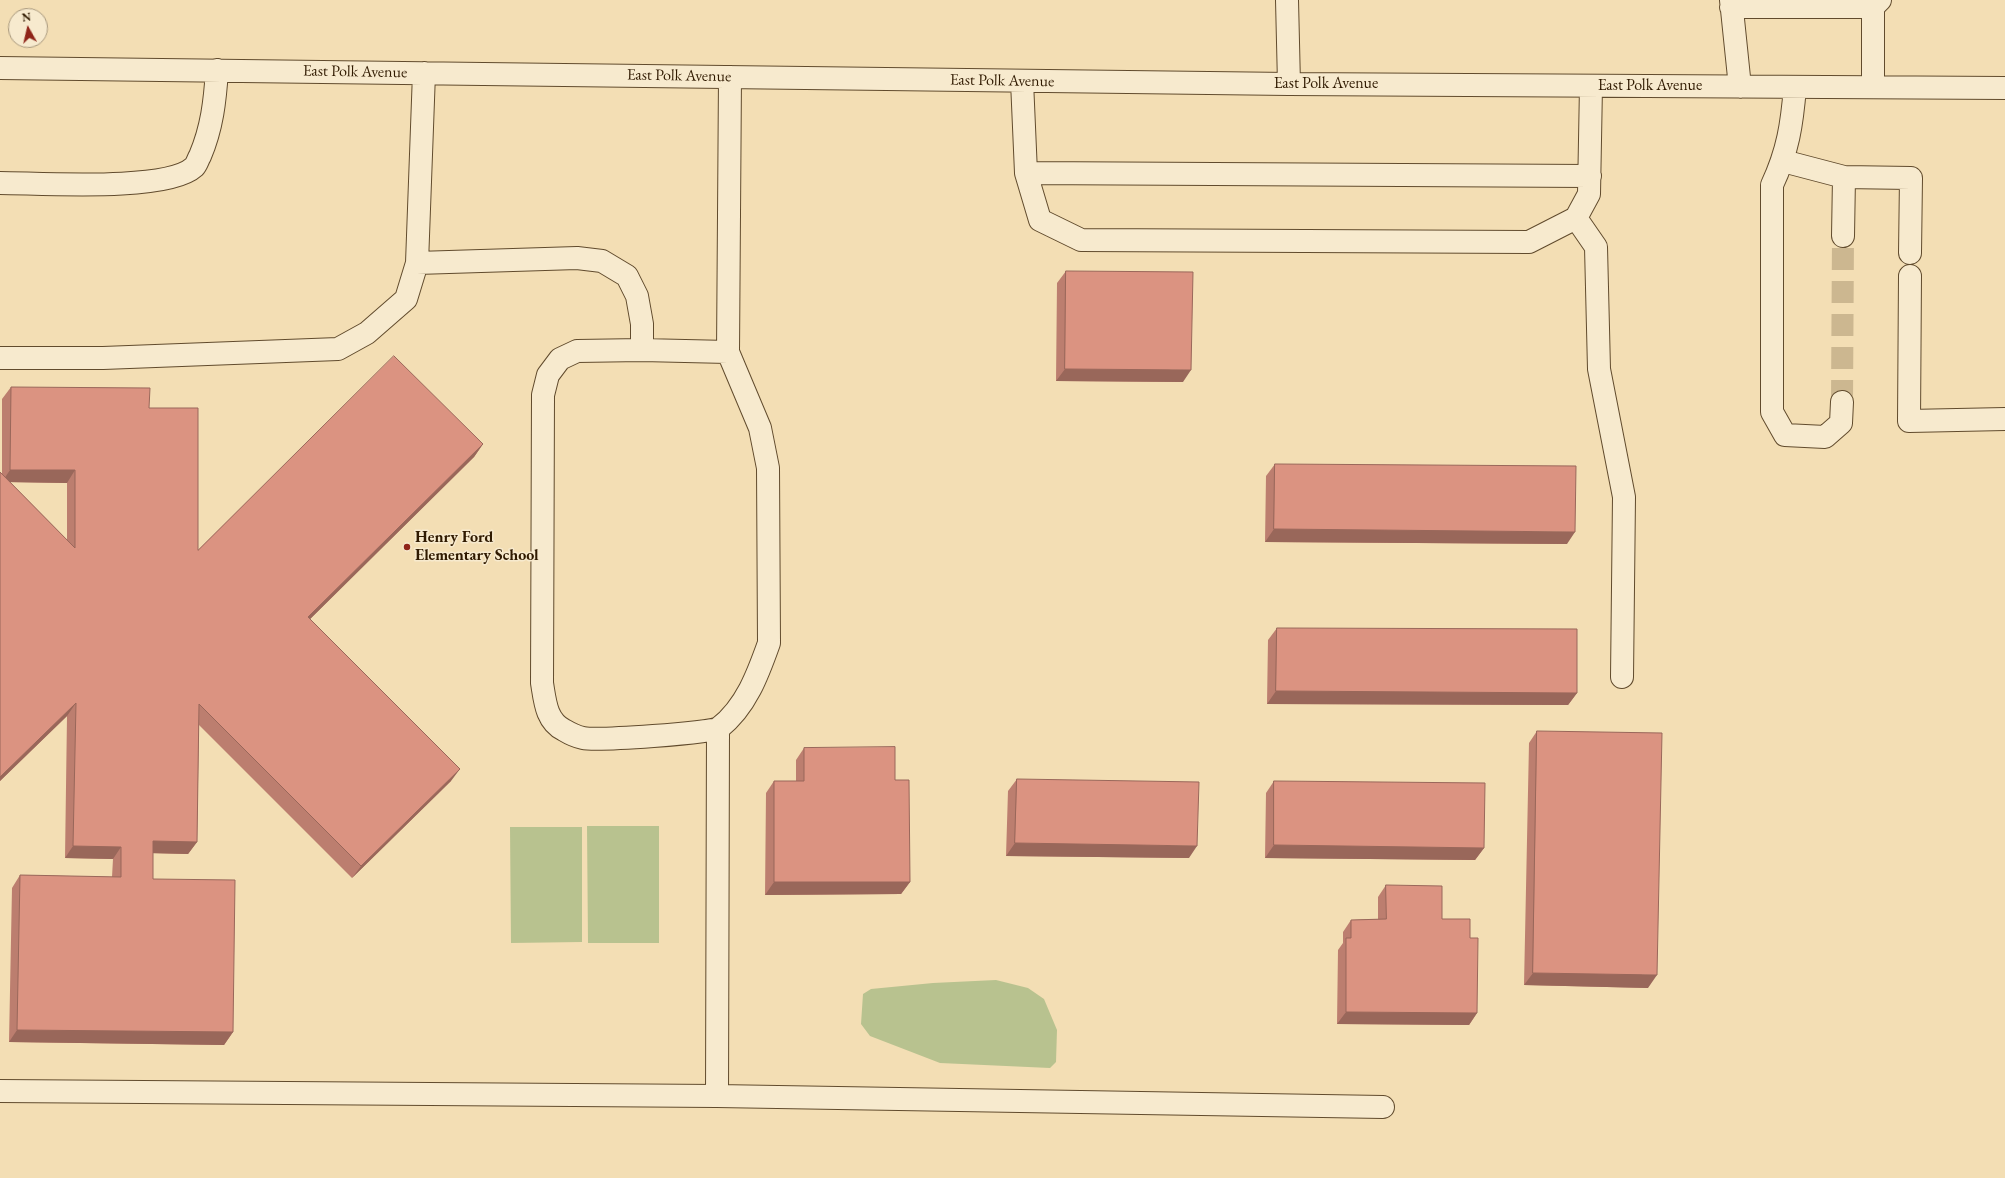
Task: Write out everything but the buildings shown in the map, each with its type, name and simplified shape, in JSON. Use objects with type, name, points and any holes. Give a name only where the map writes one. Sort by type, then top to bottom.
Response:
[{"type":"street","points":[[1287,0],[1289,84]]},
{"type":"street","points":[[1740,86],[1731,4],[1817,3],[1876,4],[1873,87]]},
{"type":"street","name":"East Polk Avenue","points":[[0,68],[1289,84],[2005,88]]},
{"type":"street","points":[[0,183],[136,184],[172,177],[195,166],[208,138],[214,109],[217,70]]},
{"type":"street","points":[[0,358],[103,358],[338,349],[367,333],[406,299],[417,263],[424,73]]},
{"type":"street","points":[[728,352],[642,350],[577,351],[560,359],[548,375],[543,396],[542,683],[547,714],[562,730],[583,738],[636,738],[718,729],[741,707],[760,668],[769,643],[768,468],[760,428],[728,352],[730,77]]},
{"type":"street","points":[[1022,81],[1026,173],[1040,220],[1080,240],[1528,242],[1576,218],[1589,194],[1591,86]]},
{"type":"street","points":[[1795,87],[1791,127],[1783,161],[1772,185],[1772,412],[1785,435],[1825,437],[1841,423],[1842,402]]},
{"type":"street","points":[[1783,161],[1844,177],[1911,178],[1910,253]]},
{"type":"street","points":[[1026,173],[1590,176]]},
{"type":"street","points":[[1843,236],[1844,177]]},
{"type":"street","points":[[1576,218],[1596,247],[1599,369],[1624,497],[1622,677]]},
{"type":"street","points":[[417,263],[577,258],[602,261],[627,276],[637,296],[642,324],[642,350]]},
{"type":"street","points":[[1910,276],[1909,421],[2005,419]]},
{"type":"street","points":[[718,729],[718,1096]]},
{"type":"street","points":[[0,1091],[718,1096],[1383,1107]]},
{"type":"green space","points":[[587,826],[659,826],[659,943],[588,943]]},
{"type":"green space","points":[[510,827],[582,827],[582,942],[511,943]]},
{"type":"green space","points":[[996,980],[1028,988],[1044,999],[1057,1030],[1056,1062],[1050,1068],[940,1063],[870,1036],[861,1024],[863,994],[871,989],[933,983]]},
{"type":"tunnel","points":[[1842,402],[1843,236]]},
{"type":"place","name":"Henry Ford Elementary School","points":[[407,547]]}]
